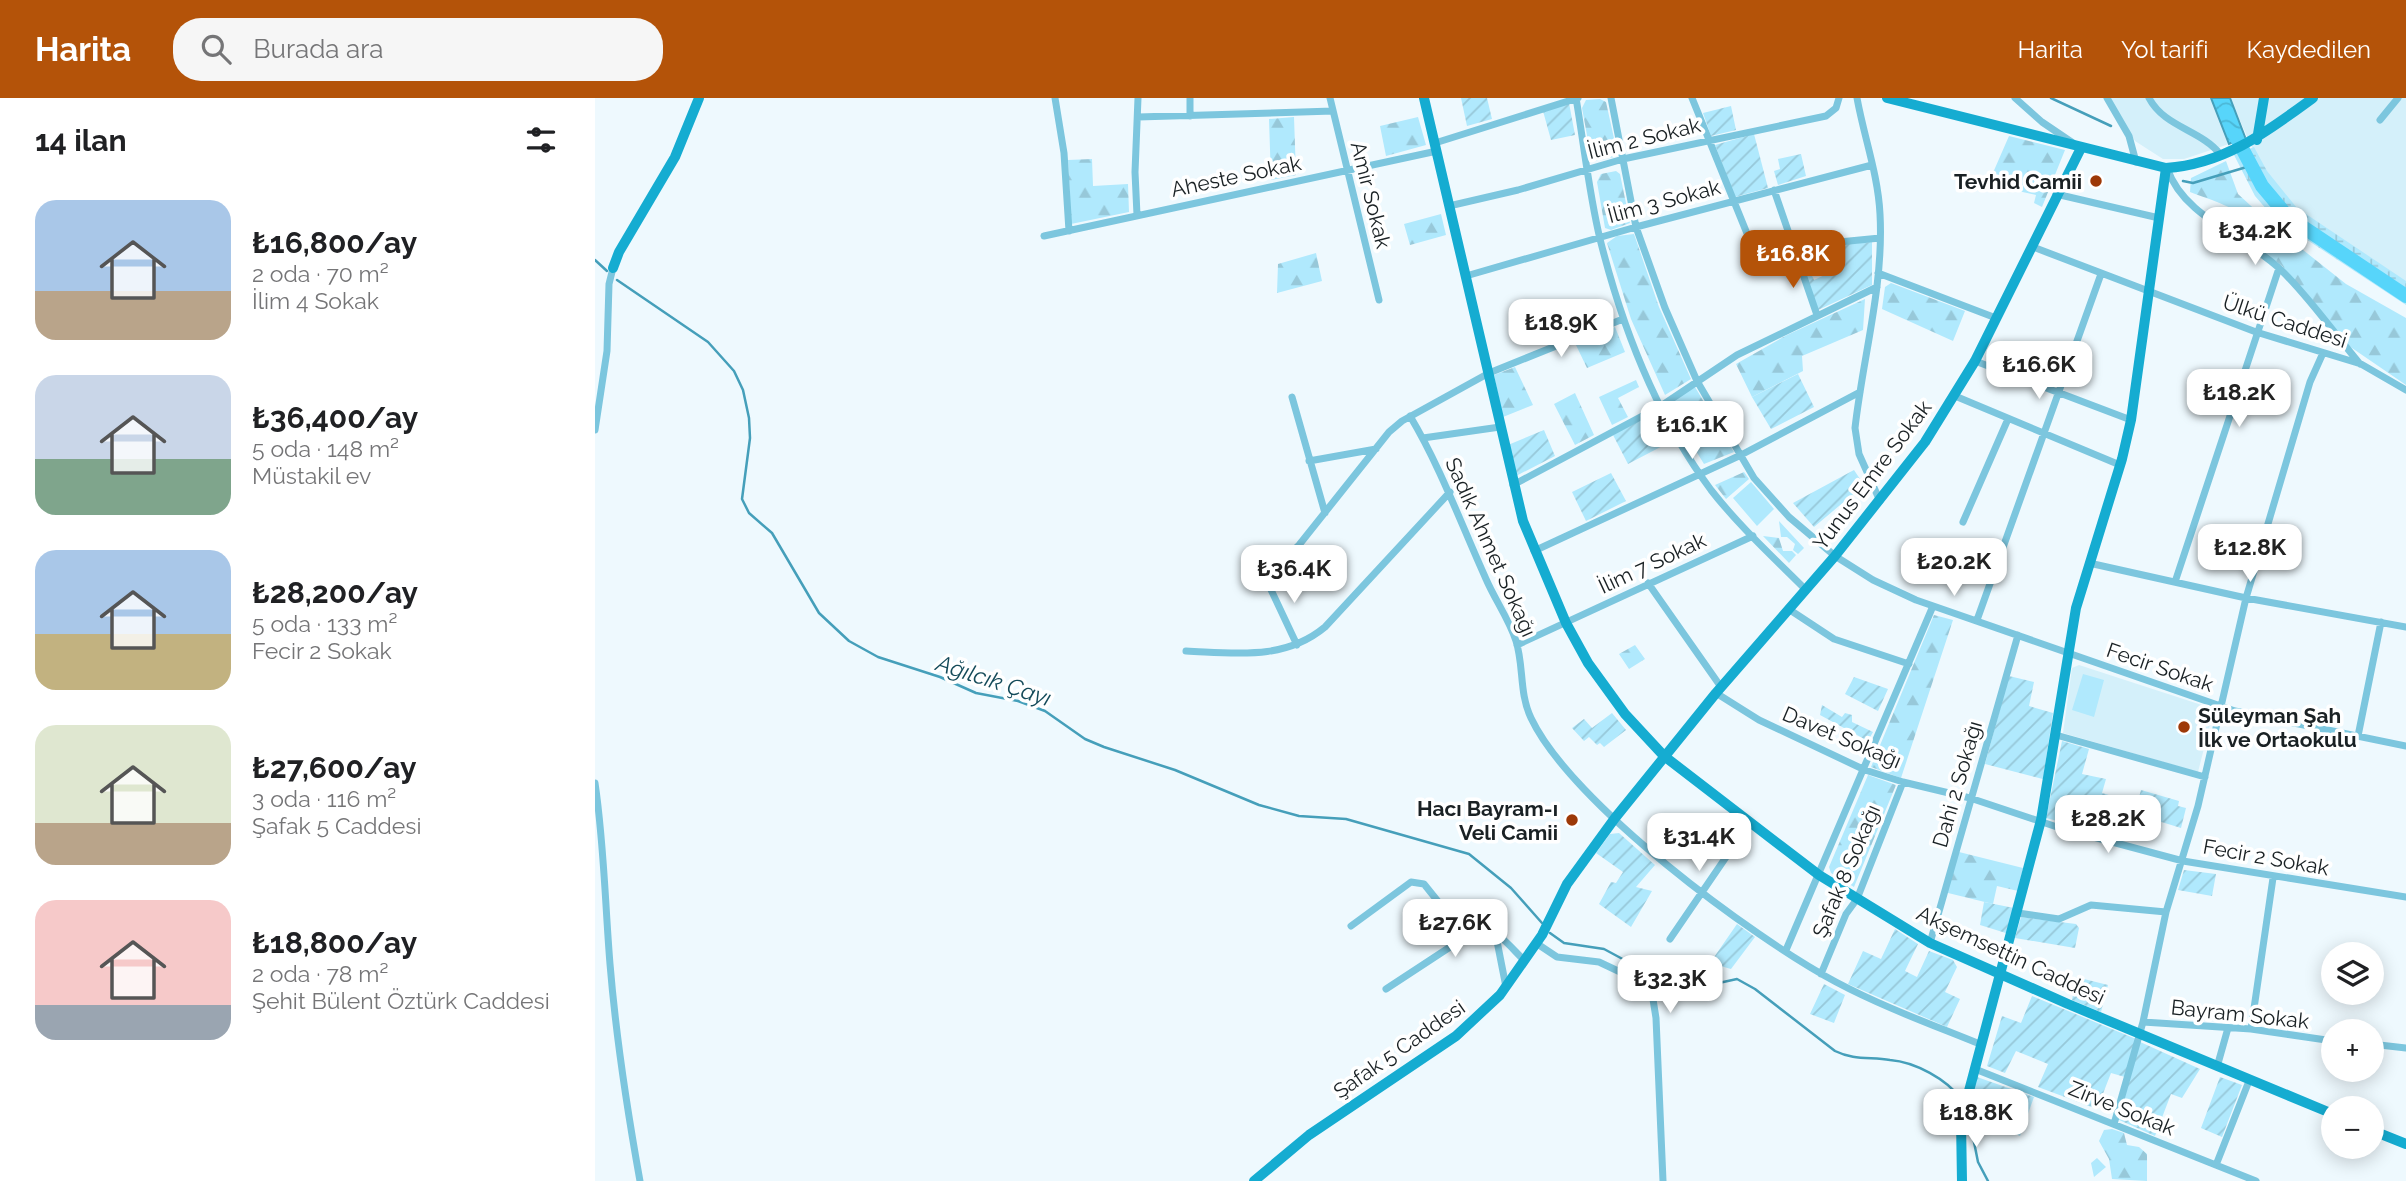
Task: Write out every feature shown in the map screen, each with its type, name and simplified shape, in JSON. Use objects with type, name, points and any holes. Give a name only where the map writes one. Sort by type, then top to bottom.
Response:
[{"type":"street","points":[[595,430],[607,351],[608,284],[613,268],[675,156],[699,98]]},
{"type":"street","points":[[1055,98],[1064,153],[1069,231]]},
{"type":"street","points":[[1137,98],[1137,215]]},
{"type":"street","points":[[1190,98],[1190,116]]},
{"type":"street","name":"Amir Sokak","points":[[1330,98],[1345,170],[1379,300]]},
{"type":"street","name":"Akşemsettin Caddesi","points":[[1424,98],[1513,485],[1534,551],[1566,623],[1605,688],[1664,756],[1819,875],[1930,943],[2002,976],[2321,1109]]},
{"type":"street","points":[[1577,98],[1599,237],[1623,319],[1661,405],[1699,473],[1753,536],[1806,590]]},
{"type":"street","name":"Aheste Sokak","points":[[1044,236],[1345,170],[1436,147],[1577,98]]},
{"type":"street","name":"Fecir Sokak","points":[[1611,98],[1636,227],[1665,308],[1697,381],[1753,478],[1773,501],[1835,556],[1891,589],[1933,606],[2220,706],[2256,716],[2406,746]]},
{"type":"street","points":[[1692,98],[1761,268],[1829,243],[1881,238]]},
{"type":"street","name":"İlim 2 Sokak","points":[[1449,206],[1623,159],[1826,116],[1836,108],[1839,98]]},
{"type":"street","points":[[1857,98],[1878,190],[1881,238],[1877,288],[1860,392],[1855,443],[1879,501]]},
{"type":"street","points":[[1887,98],[1907,100],[2136,163],[2166,168],[2221,154],[2256,140],[2313,98]]},
{"type":"street","points":[[2015,98],[2042,122],[2081,148]]},
{"type":"street","points":[[2106,98],[2129,136],[2136,163]]},
{"type":"street","points":[[2149,98],[2161,114],[2203,138],[2221,154]]},
{"type":"street","points":[[2256,140],[2264,98]]},
{"type":"street","points":[[2380,120],[2398,98]]},
{"type":"street","points":[[1137,117],[1333,111]]},
{"type":"street","name":"Yunus Emre Sokak","points":[[1664,756],[1835,556],[1879,501],[1955,396],[2081,148]]},
{"type":"street","name":"İlim 3 Sokak","points":[[1466,276],[1599,237],[1873,165]]},
{"type":"street","points":[[1962,1181],[1962,1115],[2002,976],[2041,820],[2076,608],[2131,420],[2166,168]]},
{"type":"street","points":[[2166,168],[2173,186],[2188,202],[2279,268],[2361,364]]},
{"type":"street","points":[[1774,190],[1794,255],[1817,315]]},
{"type":"street","points":[[2056,194],[2159,218]]},
{"type":"street","name":"Ülkü Caddesi","points":[[2033,247],[2256,332],[2361,364],[2406,390]]},
{"type":"street","points":[[2175,583],[2279,268]]},
{"type":"street","points":[[1878,273],[1996,317]]},
{"type":"street","points":[[1977,620],[2101,274]]},
{"type":"street","points":[[1513,485],[1661,405],[1737,355],[1877,288]]},
{"type":"street","points":[[1297,645],[1265,577],[1299,545],[1389,432],[1410,416],[1489,373],[1623,319]]},
{"type":"street","points":[[2114,1124],[2143,1022],[2167,912],[2205,777],[2246,597],[2310,382],[2323,354]]},
{"type":"street","points":[[1975,361],[2131,420]]},
{"type":"street","points":[[1534,551],[1741,455],[1860,392]]},
{"type":"street","points":[[1955,396],[2120,465]]},
{"type":"street","points":[[1291,397],[1325,513]]},
{"type":"street","name":"Sadık Ahmet Sokağı","points":[[1410,416],[1450,492],[1517,645],[1523,696],[1532,721],[1557,758],[1615,818],[1703,893],[1821,974],[1871,999],[1982,1045]]},
{"type":"street","points":[[1963,522],[2008,419]]},
{"type":"street","points":[[1423,438],[1500,427]]},
{"type":"street","points":[[1309,461],[1376,449]]},
{"type":"street","points":[[1185,651],[1261,654],[1297,645],[1325,627],[1450,492]]},
{"type":"street","name":"İlim 7 Sokak","points":[[1517,645],[1753,536]]},
{"type":"street","points":[[2089,563],[2175,583],[2406,627]]},
{"type":"street","points":[[1648,583],[1718,690]]},
{"type":"street","points":[[1786,950],[1933,606]]},
{"type":"street","points":[[1790,610],[1827,635],[1909,664]]},
{"type":"street","points":[[2358,736],[2381,622]]},
{"type":"street","name":"Dahi 2 Sokağı","points":[[1930,943],[2018,635]]},
{"type":"street","name":"Davet Sokağı","points":[[1718,690],[1759,720],[1865,770],[2041,820]]},
{"type":"street","points":[[2056,735],[2205,777]]},
{"type":"street","name":"Şafak 5 Caddesi","points":[[1254,1181],[1308,1135],[1456,1036],[1489,1008],[1536,943],[1567,884],[1664,756]]},
{"type":"street","name":"Şafak 8 Sokağı","points":[[1821,974],[1846,914],[1857,899],[1903,782]]},
{"type":"street","points":[[595,783],[605,858],[607,929],[617,1033],[640,1181]]},
{"type":"street","name":"Fecir 2 Sokak","points":[[2041,820],[2183,861],[2406,897]]},
{"type":"street","points":[[1670,939],[1750,822]]},
{"type":"street","points":[[2251,1029],[2273,877]]},
{"type":"street","points":[[1351,926],[1411,882],[1417,881],[1424,884],[1465,935]]},
{"type":"street","points":[[2018,913],[2059,919],[2091,905],[2167,912]]},
{"type":"street","points":[[1386,989],[1465,935],[1482,928],[1496,934],[1524,960]]},
{"type":"street","points":[[1496,934],[1506,986]]},
{"type":"street","points":[[1536,943],[1557,957],[1606,964],[1636,979],[1652,993],[1656,1018],[1663,1181]]},
{"type":"street","name":"Bayram Sokak","points":[[2143,1022],[2251,1029],[2321,1039]]},
{"type":"street","points":[[2217,1067],[2228,1028]]},
{"type":"street","points":[[2384,1045],[2406,1048]]},
{"type":"street","name":"Zirve Sokak","points":[[1975,1069],[2256,1181]]},
{"type":"street","points":[[2216,1165],[2249,1080]]},
{"type":"street","points":[[2384,1135],[2406,1144]]},
{"type":"shaded area","points":[[2110,98],[2211,98],[2229,144],[2184,159],[2163,159],[2135,141]]},
{"type":"shaded area","points":[[2230,98],[2406,98],[2406,286],[2294,211],[2261,168]]},
{"type":"shaded area","points":[[2079,665],[2214,709],[2198,772],[2063,733],[2072,668]]},
{"type":"green space","points":[[1461,98],[1487,98],[1492,119],[1467,126]]},
{"type":"green space","points":[[1600,99],[1606,102],[1617,152],[1614,157],[1597,161],[1591,157],[1582,108],[1586,100]]},
{"type":"green space","points":[[1569,103],[1575,135],[1551,140],[1543,111]]},
{"type":"green space","points":[[1731,106],[1736,130],[1711,136],[1703,113]]},
{"type":"green space","points":[[1294,117],[1296,175],[1271,180],[1269,119]]},
{"type":"green space","points":[[1418,117],[1426,145],[1386,156],[1380,126]]},
{"type":"green space","points":[[1754,134],[1768,188],[1735,197],[1715,145]]},
{"type":"green space","points":[[2009,136],[2065,150],[2042,207],[2034,203],[2036,195],[2009,189],[1992,175]]},
{"type":"green space","points":[[2254,147],[2267,171],[2297,208],[2406,281],[2406,305],[2274,218],[2255,196],[2234,155]]},
{"type":"green space","points":[[1801,154],[1806,176],[1778,185],[1774,171],[1780,169],[1778,159]]},
{"type":"green space","points":[[1092,159],[1093,186],[1128,184],[1129,212],[1071,224],[1068,160]]},
{"type":"green space","points":[[2226,161],[2238,194],[2274,227],[2346,284],[2406,318],[2406,385],[2349,346],[2282,266],[2245,236],[2251,226],[2246,219],[2224,205],[2190,192],[2191,178]]},
{"type":"green space","points":[[1616,171],[1620,174],[1630,223],[1611,230],[1605,228],[1597,182],[1601,174]]},
{"type":"green space","points":[[1441,214],[1446,235],[1410,245],[1404,224]]},
{"type":"green space","points":[[1634,234],[1659,307],[1691,379],[1665,395],[1631,319],[1607,243],[1617,236]]},
{"type":"green space","points":[[1872,242],[1872,285],[1818,310],[1798,258],[1803,257],[1814,280],[1831,272],[1826,257],[1836,252],[1834,245]]},
{"type":"green space","points":[[1316,253],[1322,281],[1277,293],[1278,264]]},
{"type":"green space","points":[[1891,283],[1965,311],[1953,341],[1882,309],[1885,287]]},
{"type":"green space","points":[[1865,299],[1863,330],[1802,356],[1803,371],[1752,397],[1736,364],[1787,335]]},
{"type":"green space","points":[[1615,327],[1625,352],[1587,368],[1575,343]]},
{"type":"green space","points":[[1515,367],[1533,405],[1503,417],[1494,375]]},
{"type":"green space","points":[[1798,374],[1814,407],[1771,429],[1752,397]]},
{"type":"green space","points":[[1636,380],[1639,387],[1618,398],[1628,417],[1612,425],[1599,397]]},
{"type":"green space","points":[[1695,387],[1734,452],[1704,464],[1667,404]]},
{"type":"green space","points":[[1575,393],[1594,435],[1575,445],[1554,404]]},
{"type":"green space","points":[[1652,414],[1670,442],[1628,464],[1613,435]]},
{"type":"green space","points":[[1544,430],[1555,456],[1516,476],[1508,445]]},
{"type":"green space","points":[[1854,470],[1864,485],[1814,527],[1793,503]]},
{"type":"green space","points":[[1744,472],[1749,479],[1726,499],[1715,485]]},
{"type":"green space","points":[[1611,473],[1626,501],[1586,521],[1572,492]]},
{"type":"green space","points":[[1751,482],[1774,509],[1757,526],[1733,498]]},
{"type":"green space","points":[[1779,521],[1804,548],[1798,554],[1793,550],[1795,544],[1787,537],[1781,537]]},
{"type":"green space","points":[[1763,536],[1779,538],[1783,551],[1792,551],[1796,555],[1789,563]]},
{"type":"green space","points":[[1934,615],[1953,620],[1901,778],[1871,767]]},
{"type":"green space","points":[[1635,645],[1645,659],[1629,669],[1619,654]]},
{"type":"green space","points":[[2083,674],[2104,680],[2094,717],[2072,710]]},
{"type":"green space","points":[[2009,676],[2034,682],[2029,706],[2053,713],[2043,779],[1985,764]]},
{"type":"green space","points":[[1854,677],[1888,689],[1878,711],[1845,694]]},
{"type":"green space","points":[[1822,705],[1842,717],[1845,713],[1852,715],[1852,722],[1873,732],[1868,741],[1820,715]]},
{"type":"green space","points":[[1612,713],[1626,730],[1604,747],[1600,743],[1597,745],[1589,737],[1584,741],[1572,728],[1584,719],[1592,728]]},
{"type":"green space","points":[[2062,741],[2089,749],[2082,774],[2106,779],[2102,793],[2119,798],[2108,834],[2046,818]]},
{"type":"green space","points":[[1868,775],[1896,785],[1854,887],[1831,873],[1829,867]]},
{"type":"green space","points":[[2141,790],[2179,801],[2178,806],[2186,808],[2181,828],[2155,820],[2158,811],[2137,805]]},
{"type":"green space","points":[[1619,833],[1655,865],[1636,887],[1652,891],[1631,927],[1599,904],[1611,882],[1616,883],[1623,872],[1596,853],[1610,834]]},
{"type":"green space","points":[[1955,851],[2023,868],[2018,891],[1997,886],[1993,904],[1944,892]]},
{"type":"green space","points":[[2184,870],[2216,874],[2212,896],[2178,890]]},
{"type":"green space","points":[[1984,902],[2014,908],[2009,934],[1980,925]]},
{"type":"green space","points":[[2021,917],[2076,924],[2079,928],[2075,948],[2015,938]]},
{"type":"green space","points":[[1737,924],[1755,937],[1731,969],[1710,963]]},
{"type":"green space","points":[[1895,929],[1918,944],[1905,971],[1917,977],[1929,951],[1953,960],[1957,967],[1945,992],[1960,999],[1947,1027],[1848,984],[1863,951],[1881,959]]},
{"type":"green space","points":[[2076,977],[2108,985],[2101,1012],[2072,1000]]},
{"type":"green space","points":[[1824,984],[1845,995],[1834,1023],[1810,1014]]},
{"type":"green space","points":[[2032,996],[2136,1039],[2125,1077],[2111,1073],[2097,1109],[2038,1087],[2048,1064],[2016,1051],[2005,1073],[1987,1066],[2002,1016],[2021,1023]]},
{"type":"green space","points":[[2138,1041],[2200,1069],[2182,1098],[2171,1094],[2155,1136],[2117,1119]]},
{"type":"green space","points":[[1977,1077],[2034,1097],[2020,1136],[1967,1113]]},
{"type":"green space","points":[[2220,1077],[2242,1085],[2222,1137],[2201,1128]]},
{"type":"green space","points":[[2112,1129],[2124,1133],[2127,1145],[2139,1147],[2147,1154],[2147,1181],[2112,1179],[2109,1159],[2099,1141],[2104,1130]]},
{"type":"green space","points":[[2097,1158],[2106,1167],[2094,1177],[2091,1163]]},
{"type":"water","points":[[2211,98],[2230,98],[2245,137],[2229,144]]},
{"type":"waterway","points":[[2051,98],[2111,126]]},
{"type":"waterway","points":[[2235,135],[2262,186],[2288,217],[2406,296]]},
{"type":"waterway","points":[[2183,181],[2193,183],[2250,166]]},
{"type":"waterway","name":"Ağılcık Çayı","points":[[595,260],[607,271]]},
{"type":"waterway","name":"Ağılcık Çayı","points":[[617,280],[708,342],[734,371],[743,390],[749,418],[750,438],[742,499],[749,513],[772,533],[819,613],[849,641],[878,657],[940,677],[976,693],[1018,701],[1045,711],[1085,739],[1175,770],[1259,805],[1299,816],[1346,819],[1469,854],[1511,888],[1542,923]]},
{"type":"waterway","name":"Ağılcık Çayı","points":[[1550,933],[1564,943],[1604,949],[1682,991],[1737,979],[1755,989],[1835,1051],[1855,1057],[1910,1064],[1948,1085],[1962,1100]]},
{"type":"waterway","name":"Ağılcık Çayı","points":[[1968,1112],[1978,1162],[1988,1181]]},
{"type":"place","name":"Tevhid Camii","points":[[2096,181]]},
{"type":"place","name":"Süleyman Şah İlk ve Ortaokulu","points":[[2184,727]]},
{"type":"place","name":"Hacı Bayram-ı Veli Camii","points":[[1572,820]]}]
